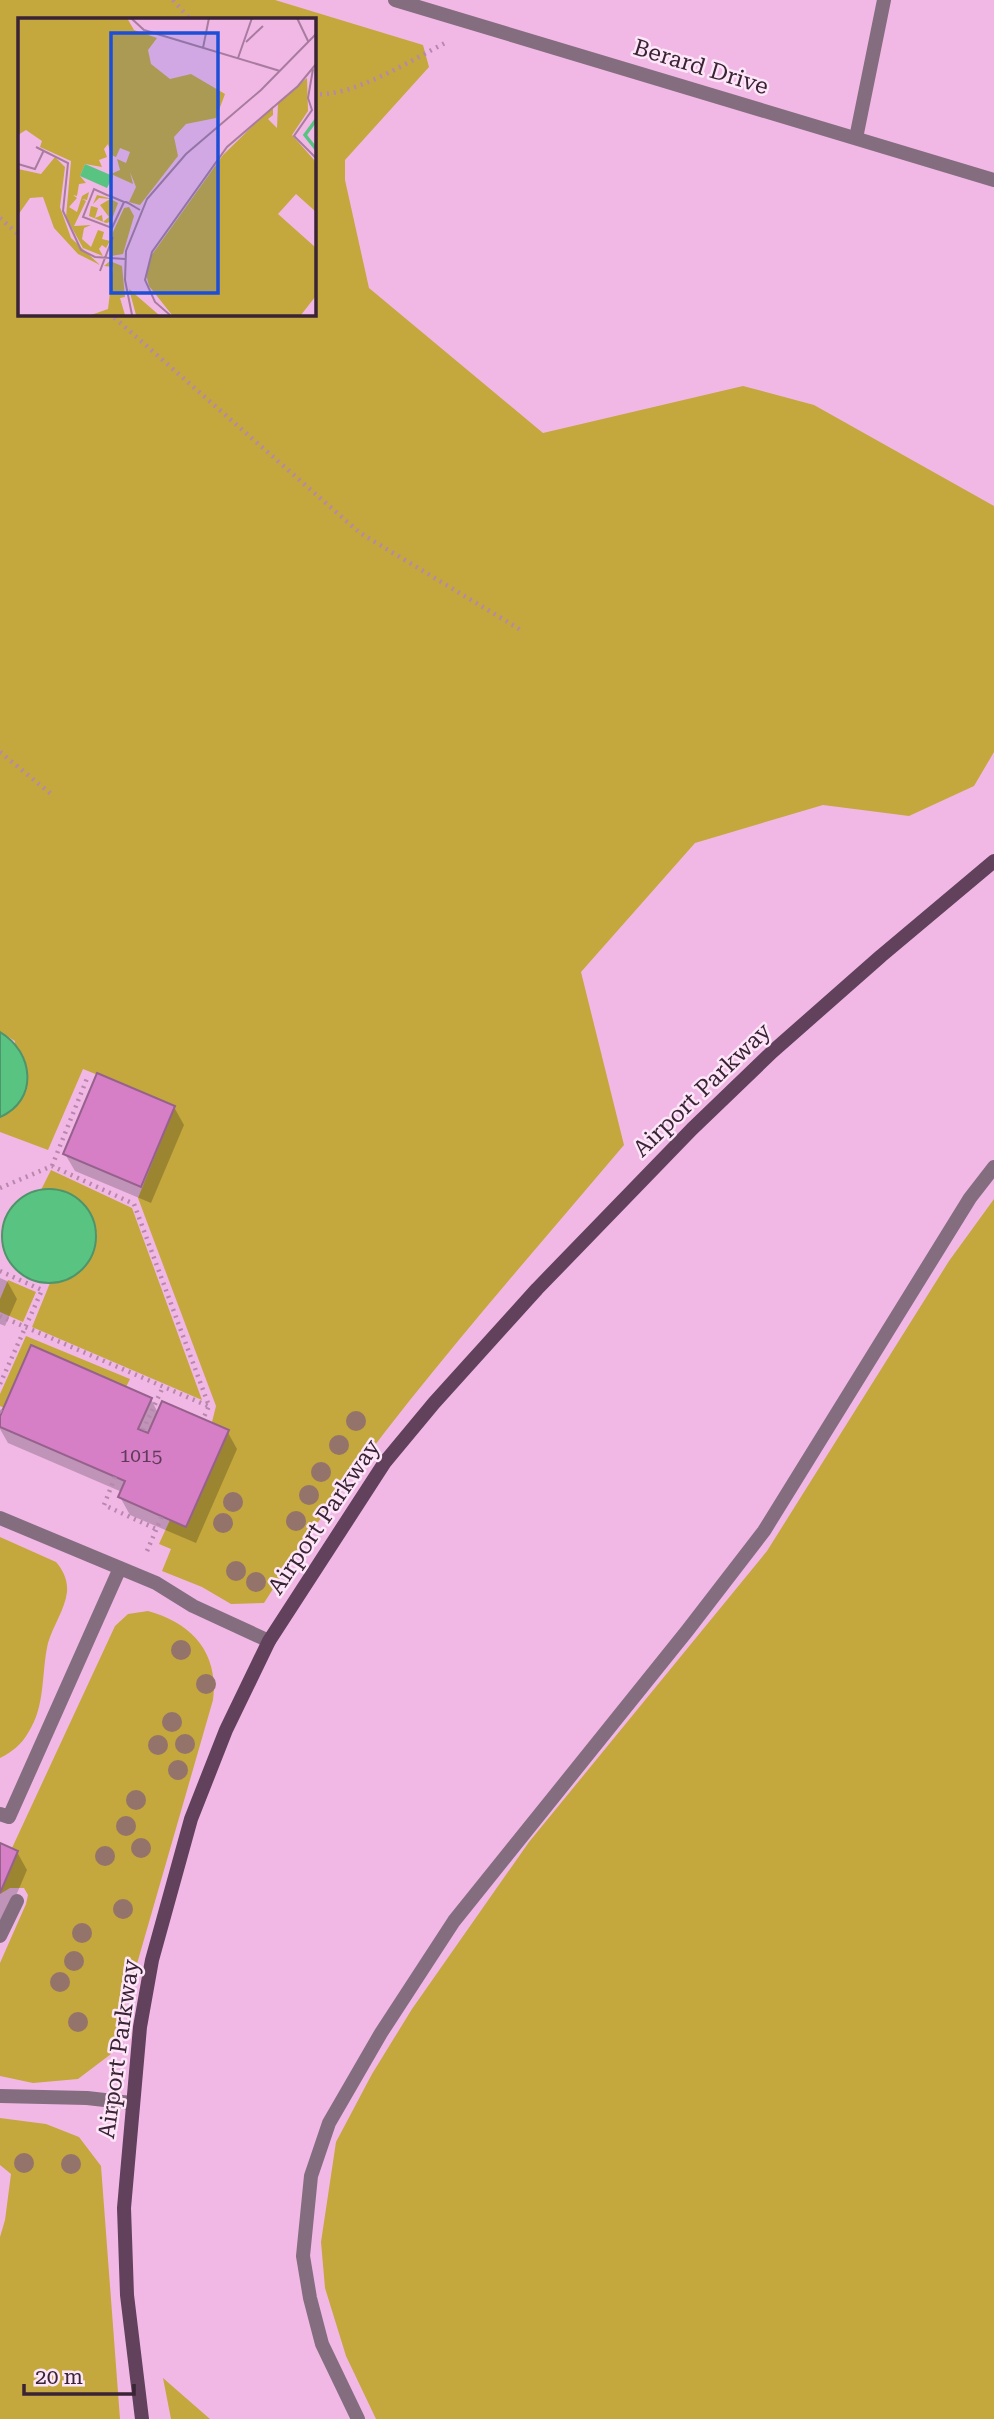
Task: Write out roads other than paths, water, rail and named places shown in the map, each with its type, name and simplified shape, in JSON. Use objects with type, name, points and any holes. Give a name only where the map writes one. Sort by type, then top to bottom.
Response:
[{"type":"main road","name":"Airport Parkway","points":[[142,2419],[127,2295],[124,2208],[131,2103],[140,2027],[152,1960],[191,1819],[226,1730],[269,1641],[385,1462],[434,1403],[537,1289],[692,1129],[772,1052],[994,862]]},
{"type":"street","name":"Berard Drive","points":[[394,0],[994,180]]},
{"type":"street","points":[[856,138],[884,0]]},
{"type":"street","points":[[358,2419],[322,2344],[303,2256],[311,2176],[329,2123],[381,2033],[454,1922],[764,1531],[970,1198],[994,1167]]},
{"type":"street","points":[[0,1518],[156,1583],[193,1606],[269,1641]]},
{"type":"street","points":[[0,1814],[9,1817],[120,1568]]},
{"type":"street","points":[[0,1936],[17,1901]]},
{"type":"street","points":[[0,2096],[87,2098],[131,2103]]}]
